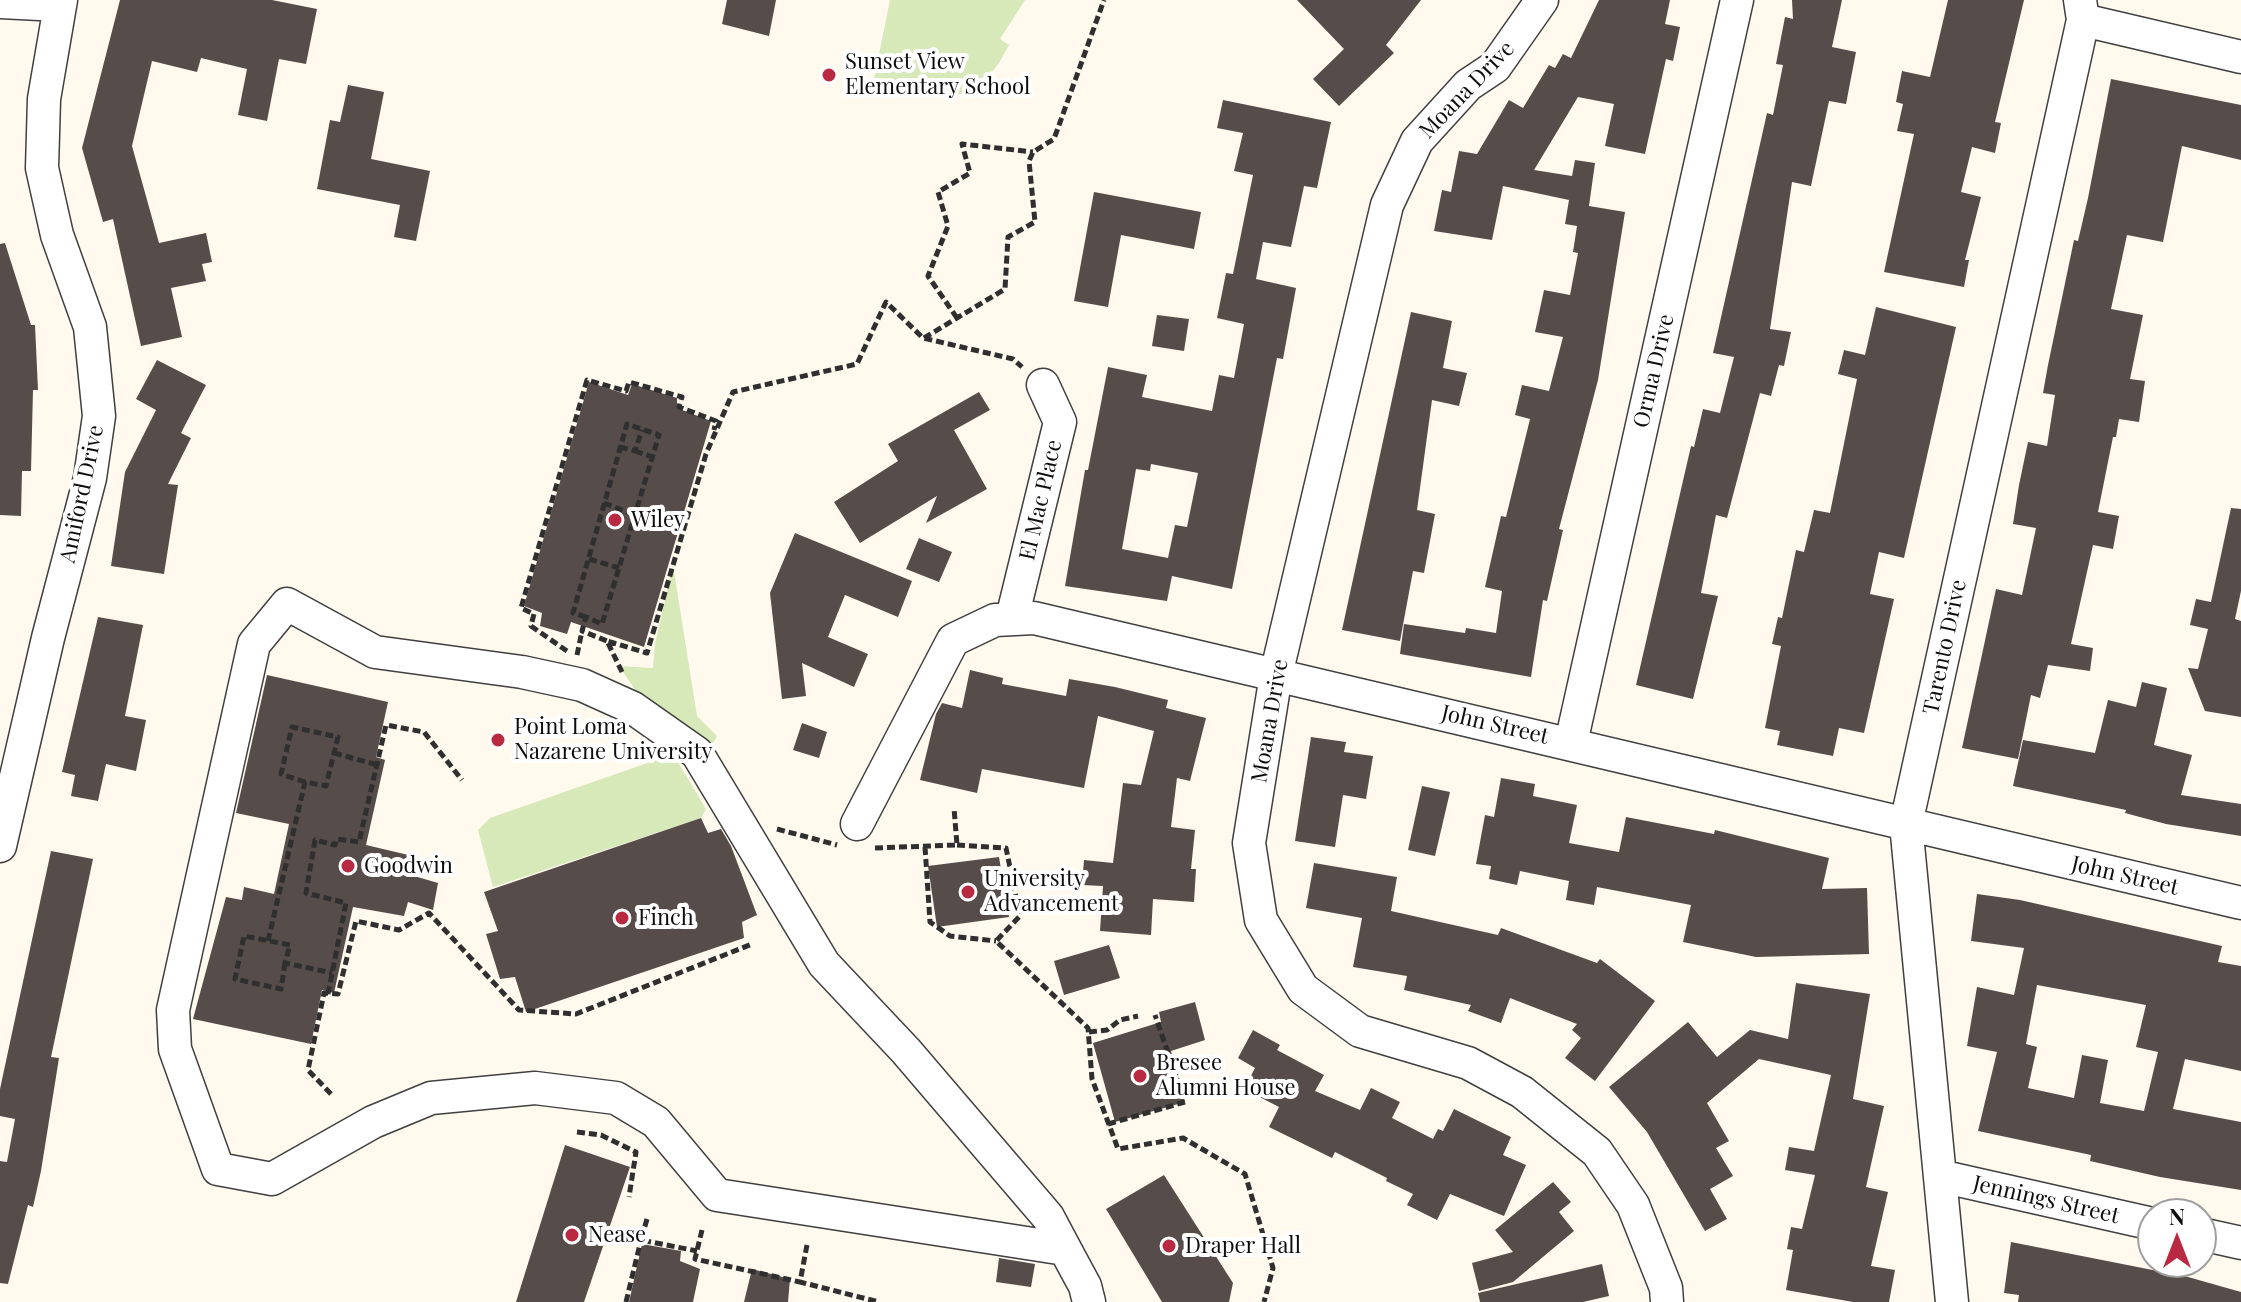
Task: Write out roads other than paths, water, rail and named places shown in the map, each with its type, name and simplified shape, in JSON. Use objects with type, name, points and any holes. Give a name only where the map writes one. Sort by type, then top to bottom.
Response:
[{"type":"street","name":"Moana Drive","points":[[1542,0],[1495,67],[1468,85],[1417,141],[1387,205],[1276,675],[1249,843],[1261,920],[1303,989],[1360,1031],[1468,1063],[1522,1092],[1597,1152],[1633,1205],[1666,1288],[1667,1302]]},
{"type":"street","name":"Orma Drive","points":[[1571,743],[1737,0]]},
{"type":"street","points":[[0,2],[60,2]]},
{"type":"street","name":"Amiford Drive","points":[[0,846],[48,638],[90,478],[99,416],[90,327],[57,235],[42,168],[44,99],[60,2]]},
{"type":"street","points":[[2082,10],[2241,57]]},
{"type":"street","name":"Tarento Drive","points":[[1952,1302],[1906,824],[2082,10]]},
{"type":"street","name":"El Mac Place","points":[[1012,618],[1060,422],[1043,385]]},
{"type":"street","points":[[1065,1249],[717,1195],[656,1122],[616,1098],[535,1088],[431,1098],[373,1122],[272,1179],[218,1169],[175,1049],[173,1010],[254,644],[287,604],[375,652],[522,672],[582,685],[633,708],[697,753],[824,964],[906,1051],[1048,1217],[1085,1286],[1089,1302]]},
{"type":"street","name":"John Street","points":[[857,824],[953,640],[995,620],[1034,618],[2241,903]]},
{"type":"street","name":"Jennings Street","points":[[1940,1176],[2137,1220]]},
{"type":"street","points":[[2217,1238],[2241,1243]]},
{"type":"place","name":"Sunset View Elementary School","points":[[829,75]]},
{"type":"place","name":"Wiley","points":[[615,520]]},
{"type":"place","name":"Point Loma Nazarene University","points":[[498,740]]},
{"type":"place","name":"Goodwin","points":[[348,866]]},
{"type":"place","name":"University Advancement","points":[[968,892]]},
{"type":"place","name":"Finch","points":[[622,918]]},
{"type":"place","name":"Bresee Alumni House","points":[[1140,1076]]},
{"type":"place","name":"Nease","points":[[572,1235]]},
{"type":"place","name":"Draper Hall","points":[[1169,1246]]}]
